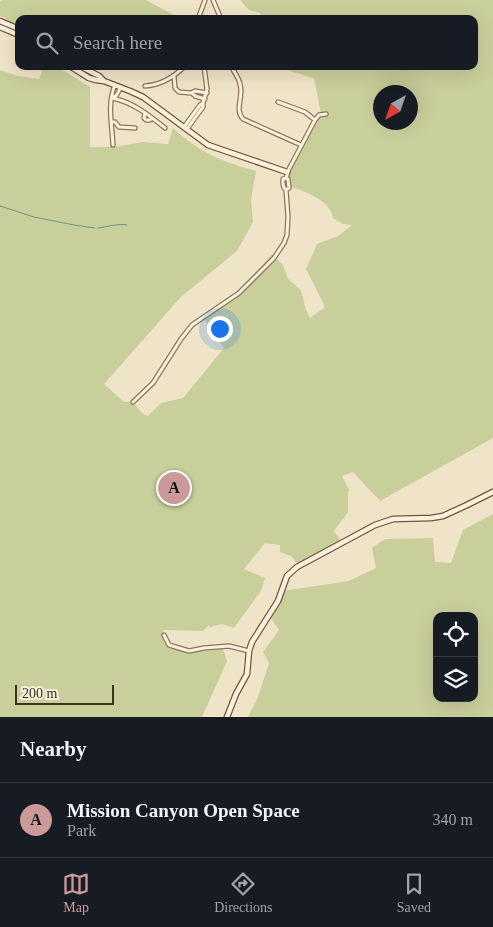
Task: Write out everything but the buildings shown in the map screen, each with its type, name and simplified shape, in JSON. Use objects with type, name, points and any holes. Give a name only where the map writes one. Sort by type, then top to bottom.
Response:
[{"type":"street","points":[[199,15],[205,0]]},
{"type":"street","points":[[213,0],[219,15]]},
{"type":"street","points":[[0,21],[15,27]]},
{"type":"street","points":[[0,27],[15,33]]},
{"type":"street","points":[[76,70],[89,78],[104,81],[143,97],[202,142],[288,179],[288,188],[286,190],[287,234],[284,243],[274,258],[239,293],[189,329],[181,338],[155,380],[133,402]]},
{"type":"street","points":[[88,70],[104,81]]},
{"type":"street","points":[[145,86],[158,84],[174,76],[181,70]]},
{"type":"street","points":[[185,129],[203,107],[207,93],[205,70]]},
{"type":"street","points":[[233,70],[240,83],[239,110],[243,119],[302,145]]},
{"type":"street","points":[[174,76],[177,91],[184,93],[195,91],[207,93]]},
{"type":"street","points":[[112,145],[110,105],[115,85]]},
{"type":"street","points":[[112,98],[116,96],[121,87]]},
{"type":"street","points":[[191,93],[205,99]]},
{"type":"street","points":[[112,98],[124,101],[145,113],[165,128]]},
{"type":"street","points":[[278,102],[305,112],[315,120]]},
{"type":"street","points":[[286,190],[283,188],[285,177],[315,120],[319,116],[326,114]]},
{"type":"street","points":[[112,122],[115,122],[120,127]]},
{"type":"street","points":[[112,129],[120,127],[135,128]]},
{"type":"street","points":[[227,717],[236,694],[247,674],[250,646],[278,600],[287,576],[298,567],[375,525],[393,519],[443,516],[493,492]]},
{"type":"street","points":[[164,635],[169,645],[189,651],[229,646],[249,651]]},
{"type":"green space","points":[[146,0],[174,15],[15,15],[15,27],[7,24],[6,18],[0,16],[0,1]]},
{"type":"green space","points":[[241,0],[493,0],[493,438],[380,501],[353,472],[342,476],[349,490],[348,512],[334,531],[340,540],[337,542],[338,545],[299,566],[291,556],[280,552],[280,545],[265,543],[244,569],[265,578],[261,591],[234,628],[222,624],[210,627],[209,625],[203,631],[164,630],[163,633],[167,643],[189,651],[222,646],[227,661],[202,717],[0,717],[0,70],[18,76],[39,79],[42,70],[62,70],[90,87],[90,147],[114,147],[143,142],[168,144],[173,128],[202,150],[232,164],[256,171],[251,200],[253,222],[237,251],[181,297],[104,384],[124,402],[133,402],[142,413],[148,416],[161,403],[183,398],[224,348],[203,317],[238,291],[272,254],[283,265],[288,279],[301,290],[310,318],[325,307],[306,269],[317,244],[338,236],[352,225],[343,224],[333,218],[331,211],[314,196],[285,185],[286,175],[315,120],[321,114],[314,78],[288,70],[478,70],[478,15],[261,15],[249,10]]},
{"type":"green space","points":[[493,514],[493,717],[248,717],[258,697],[269,663],[263,652],[279,630],[269,615],[282,591],[349,581],[376,568],[372,548],[385,539],[433,538],[435,562],[451,563],[463,530]]},
{"type":"waterway","points":[[0,206],[34,217],[95,228]]},
{"type":"waterway","points":[[98,228],[127,225]]},
{"type":"place","name":"Mission Canyon Open Space","points":[[174,488]]}]
